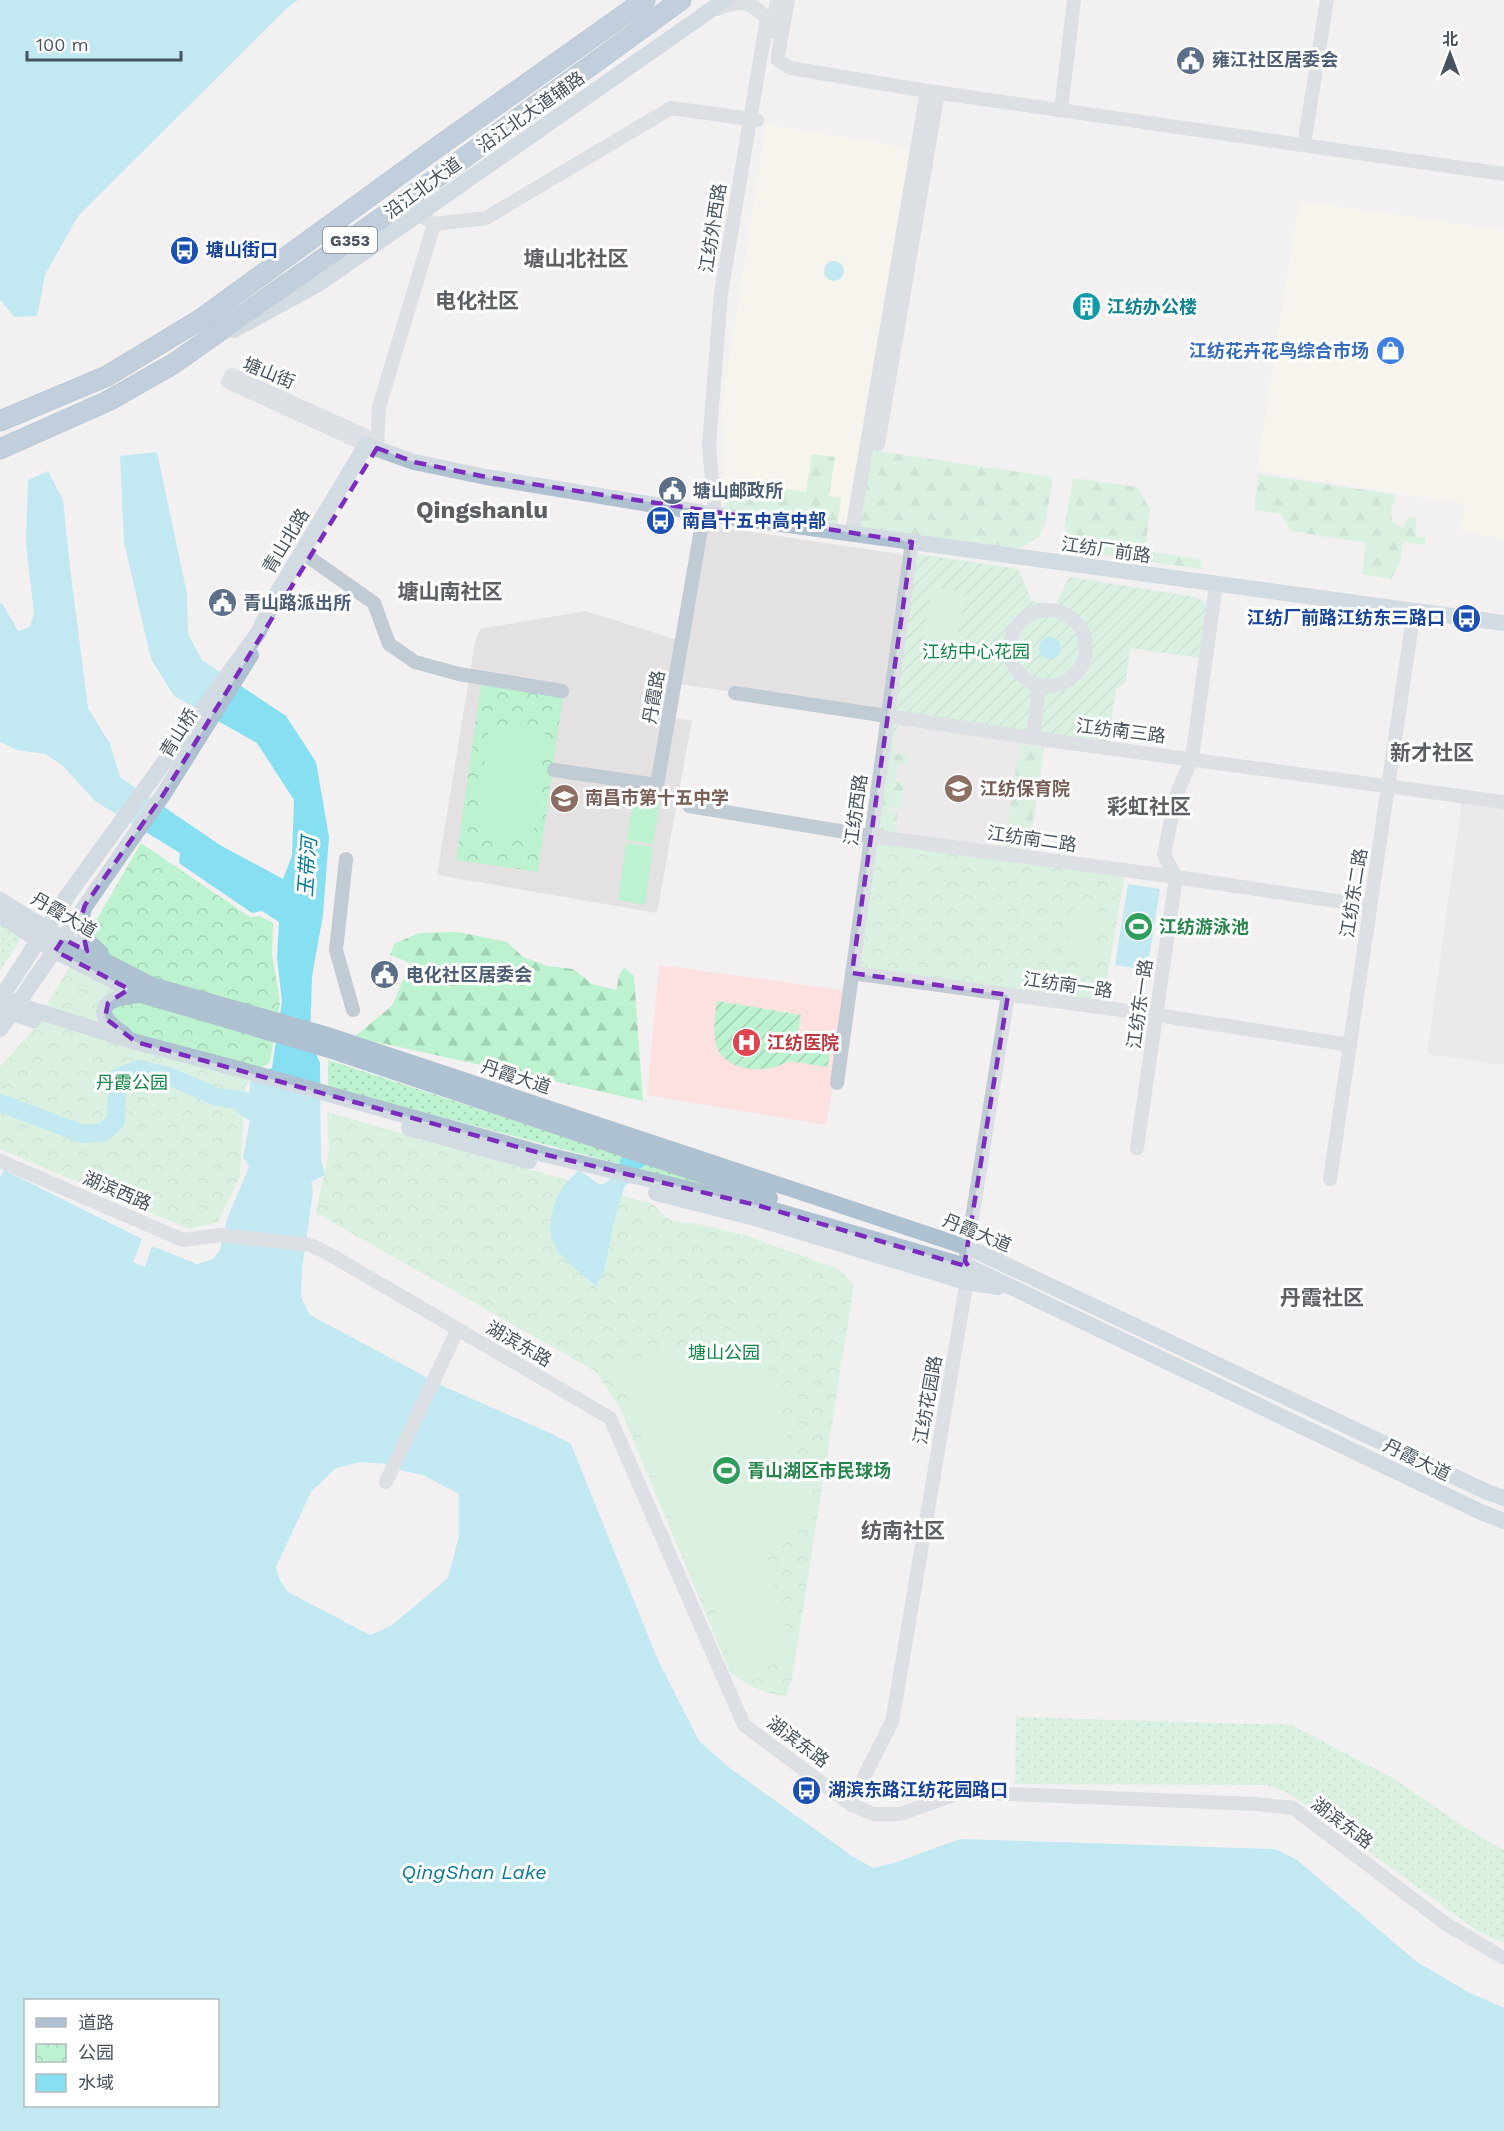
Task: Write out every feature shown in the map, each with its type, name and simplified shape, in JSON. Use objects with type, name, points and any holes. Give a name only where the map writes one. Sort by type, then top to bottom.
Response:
[{"type":"highway","name":"沿江北大道","points":[[0,421],[107,376],[201,319],[645,0]]},
{"type":"highway","name":"沿江北大道","points":[[0,449],[108,401],[173,364],[384,216],[681,0]]},
{"type":"main road","name":"沿江北大道辅路","points":[[173,364],[320,283],[725,0]]},
{"type":"main road","name":"塘山街","points":[[372,446],[414,462],[486,477],[714,514]]},
{"type":"main road","name":"青山北路","points":[[246,656],[310,558],[372,446]]},
{"type":"main road","name":"青山北路","points":[[246,656],[276,595],[372,446]]},
{"type":"main road","name":"江纺厂前路","points":[[714,514],[1504,623]]},
{"type":"main road","name":"青山桥","points":[[68,895],[246,656]]},
{"type":"main road","name":"青山桥","points":[[84,905],[163,795],[246,656]]},
{"type":"main road","points":[[0,899],[36,912],[45,911],[68,895]]},
{"type":"main road","points":[[0,1029],[5,1002],[42,934],[68,895]]},
{"type":"main road","name":"丹霞大道","points":[[0,899],[42,934],[141,995],[256,1022],[330,1043],[967,1263],[1023,1292],[1504,1521]]},
{"type":"main road","points":[[5,1002],[59,945],[84,905]]},
{"type":"main road","points":[[84,905],[80,921],[88,942],[120,968]]},
{"type":"main road","name":"丹霞大道","points":[[0,915],[42,934]]},
{"type":"main road","name":"丹霞大道","points":[[59,945],[120,968],[152,985],[256,1022]]},
{"type":"main road","points":[[136,1042],[110,1025],[105,1018],[105,1011],[108,1003],[115,998],[141,995]]},
{"type":"main road","name":"丹霞大道","points":[[5,1002],[43,1023],[135,1052],[252,1077]]},
{"type":"main road","name":"丹霞大道","points":[[5,1002],[326,1098],[478,1149],[755,1218],[1028,1275],[1478,1488],[1504,1498]]},
{"type":"main road","points":[[0,1035],[13,1026],[43,1023]]},
{"type":"street","name":"江纺外西路","points":[[714,514],[709,445],[721,293],[777,0]]},
{"type":"street","points":[[788,0],[778,56],[778,60],[784,66],[932,91],[1504,174]]},
{"type":"street","points":[[1060,110],[1074,0]]},
{"type":"street","points":[[1304,145],[1327,0]]},
{"type":"street","name":"江纺外西路","points":[[707,13],[738,1],[752,4],[767,19],[753,120]]},
{"type":"street","points":[[878,444],[932,91]]},
{"type":"street","points":[[852,532],[932,91]]},
{"type":"street","points":[[419,214],[434,224],[486,218],[671,108],[753,120]]},
{"type":"street","points":[[372,446],[379,407],[434,224]]},
{"type":"street","name":"塘山街","points":[[231,375],[366,436],[372,446],[228,382],[231,375]]},
{"type":"street","name":"丹霞路","points":[[554,770],[657,785],[714,514]]},
{"type":"street","name":"江纺西路","points":[[837,1083],[912,542]]},
{"type":"street","points":[[310,558],[374,603],[389,644],[415,663],[459,674],[562,691]]},
{"type":"street","points":[[1176,877],[1164,855],[1176,796],[1192,758],[1216,585]]},
{"type":"street","points":[[1049,610],[1061,612],[1081,628],[1086,653],[1082,665],[1070,679],[1052,686],[1040,686],[1028,681],[1018,673],[1009,650],[1011,638],[1016,626],[1036,612],[1049,610]]},
{"type":"street","name":"江纺东二路","points":[[1330,1179],[1414,611]]},
{"type":"street","points":[[1033,738],[1040,686]]},
{"type":"street","name":"江纺南三路","points":[[735,693],[1033,738],[1504,802]]},
{"type":"street","name":"江纺南二路","points":[[689,806],[870,836],[1176,877],[1370,906]]},
{"type":"street","points":[[346,859],[336,950],[353,1010]]},
{"type":"street","name":"江纺东一路","points":[[1137,1148],[1176,877]]},
{"type":"street","name":"江纺南一路","points":[[852,973],[1157,1015],[1350,1045]]},
{"type":"street","name":"江纺花园路","points":[[850,1804],[892,1722],[1008,995]]},
{"type":"street","name":"湖滨西路","points":[[0,1161],[183,1240],[221,1235]]},
{"type":"street","name":"湖滨东路","points":[[221,1235],[311,1245],[610,1418],[744,1725],[850,1804],[873,1814],[900,1814],[963,1792],[1293,1808],[1446,1924],[1504,1958]]},
{"type":"street","points":[[389,1476],[458,1329]]},
{"type":"highlighted area","points":[[377,448],[414,462],[486,477],[912,542],[852,973],[1008,995],[965,1261],[969,1267],[760,1206],[547,1155],[136,1042],[105,1018],[108,1003],[129,989],[55,951],[63,939],[87,951],[80,921],[85,905],[163,795]]},
{"type":"shaded area","points":[[766,125],[911,148],[846,527],[721,505],[726,434],[721,413]]},
{"type":"shaded area","name":"江纺花卉花鸟综合市场","points":[[1299,201],[1504,231],[1504,538],[1461,532],[1464,504],[1257,470]]},
{"type":"shaded area","points":[[706,525],[905,555],[883,714],[680,684]]},
{"type":"shaded area","name":"南昌市第十五中学","points":[[585,611],[678,640],[666,717],[692,720],[657,913],[437,875],[475,642],[480,629]]},
{"type":"shaded area","name":"江纺保育院","points":[[889,722],[1045,743],[1029,856],[873,835]]},
{"type":"shaded area","points":[[1462,801],[1504,807],[1504,1065],[1427,1054]]},
{"type":"shaded area","name":"江纺医院","points":[[659,965],[849,991],[826,1125],[647,1095]]},
{"type":"green space","points":[[871,450],[1053,477],[1046,520],[1040,536],[1016,551],[859,527]]},
{"type":"green space","points":[[812,454],[835,457],[829,496],[841,498],[837,528],[724,512],[729,480],[806,492]]},
{"type":"green space","points":[[1259,474],[1394,494],[1395,501],[1391,509],[1392,522],[1402,528],[1409,517],[1417,518],[1415,536],[1426,538],[1425,545],[1403,542],[1400,562],[1391,579],[1362,574],[1366,543],[1290,531],[1281,514],[1254,510]]},
{"type":"green space","points":[[1073,478],[1137,487],[1150,509],[1145,551],[1202,559],[1201,569],[1077,551],[1064,529]]},
{"type":"green space","name":"江纺中心花园","points":[[912,553],[1018,569],[1032,601],[1056,605],[1069,577],[1197,597],[1206,605],[1207,612],[1201,658],[1130,648],[1126,682],[1116,689],[1108,746],[891,715]]},
{"type":"green space","points":[[932,587],[965,593],[956,644],[923,639]]},
{"type":"green space","points":[[481,685],[563,697],[538,872],[456,860]]},
{"type":"green space","points":[[890,724],[897,725],[893,753],[908,755],[907,764],[898,764],[895,781],[904,783],[901,808],[890,807],[888,811],[898,813],[895,830],[900,831],[900,837],[876,834]]},
{"type":"green space","points":[[489,727],[546,734],[533,836],[477,829]]},
{"type":"green space","points":[[1020,744],[1044,748],[1028,849],[1004,846]]},
{"type":"green space","points":[[635,790],[661,794],[653,844],[627,840]]},
{"type":"green space","points":[[870,836],[1125,872],[1103,1004],[852,973]]},
{"type":"green space","name":"丹霞公园","points":[[141,843],[250,917],[260,916],[273,923],[272,954],[280,1002],[270,1061],[267,1065],[260,1067],[245,1087],[240,1176],[218,1222],[189,1229],[0,1149],[0,1067],[32,1031]]},
{"type":"green space","points":[[626,843],[653,847],[645,905],[618,900]]},
{"type":"green space","points":[[1074,907],[1101,912],[1094,957],[1067,953]]},
{"type":"green space","points":[[0,924],[22,936],[0,971]]},
{"type":"green space","points":[[458,932],[507,942],[523,957],[547,966],[573,969],[592,984],[616,990],[624,967],[634,976],[643,1101],[354,1037],[392,1006],[410,963],[390,955],[394,944],[419,933]]},
{"type":"green space","points":[[717,1001],[801,1015],[797,1040],[831,1044],[828,1067],[788,1061],[762,1069],[733,1064],[719,1052],[715,1040]]},
{"type":"green space","points":[[328,1060],[771,1204],[328,1087]]},
{"type":"green space","name":"塘山公园","points":[[327,1112],[652,1204],[670,1220],[704,1225],[747,1236],[839,1269],[854,1284],[792,1679],[786,1696],[756,1688],[730,1672],[620,1408],[595,1371],[316,1213],[329,1150]]},
{"type":"green space","name":"青山湖区市民球场","points":[[754,1321],[814,1525],[763,1544],[794,1658],[737,1676],[703,1573],[692,1577],[616,1367]]},
{"type":"green space","points":[[1016,1717],[1292,1725],[1391,1777],[1466,1828],[1504,1850],[1504,1943],[1476,1930],[1292,1795],[1267,1785],[1015,1784]]},
{"type":"water","points":[[0,0],[298,0],[287,8],[78,216],[45,275],[37,316],[14,317],[0,299]]},
{"type":"water","points":[[834,261],[841,264],[844,271],[841,278],[834,281],[827,278],[824,271],[827,264]]},
{"type":"water","name":"QingShan Lake","points":[[157,452],[187,594],[188,634],[202,660],[286,716],[316,762],[329,837],[323,915],[312,976],[310,1039],[320,1063],[321,1159],[325,1175],[311,1182],[313,1192],[302,1269],[301,1297],[310,1315],[443,1386],[571,1444],[657,1658],[699,1741],[731,1769],[852,1856],[873,1868],[897,1862],[960,1839],[1275,1849],[1297,1860],[1417,1962],[1468,1992],[1504,2008],[1504,2131],[0,2131],[0,1177],[4,1170],[142,1239],[133,1262],[145,1267],[152,1246],[197,1264],[213,1259],[220,1250],[227,1219],[249,1167],[243,1157],[250,1121],[237,1112],[237,1100],[249,1096],[251,1077],[272,1068],[282,1001],[277,958],[279,922],[262,911],[252,913],[179,863],[180,853],[95,801],[62,765],[45,754],[17,750],[0,742],[0,604],[2,603],[18,631],[30,627],[34,613],[26,544],[28,480],[48,471],[63,500],[88,708],[110,744],[120,777],[220,845],[283,879],[292,856],[294,800],[257,743],[174,696],[151,659],[124,542],[120,456]],"holes":[[[360,1462],[388,1464],[403,1471],[423,1475],[459,1494],[459,1536],[448,1578],[391,1626],[370,1635],[288,1592],[279,1578],[276,1567],[311,1492],[336,1468]]]},
{"type":"water","points":[[1050,637],[1058,640],[1061,648],[1058,656],[1050,659],[1042,656],[1039,648],[1042,640]]},
{"type":"water","name":"江纺游泳池","points":[[1128,884],[1160,889],[1147,970],[1115,965]]},
{"type":"water","points":[[624,1152],[656,1156],[639,1170],[624,1188],[613,1225],[604,1272],[596,1286],[572,1266],[557,1249],[550,1229],[552,1214],[563,1187],[579,1170],[600,1185],[605,1183],[613,1176]]},
{"type":"waterway","points":[[0,1103],[83,1134],[104,1132],[116,1121],[120,1076],[140,1069],[171,1077],[217,1097],[261,1103]]},
{"type":"place","name":"雍江社区居委会","points":[[1191,60]]},
{"type":"place","name":"塘山街口","points":[[185,250]]},
{"type":"place","name":"江纺办公楼","points":[[1086,307]]},
{"type":"place","name":"江纺花卉花鸟综合市场","points":[[1390,351]]},
{"type":"place","name":"塘山邮政所","points":[[672,491]]},
{"type":"place","name":"南昌十五中高中部","points":[[661,521]]},
{"type":"place","name":"青山路派出所","points":[[222,603]]},
{"type":"place","name":"江纺厂前路江纺东三路口","points":[[1466,618]]},
{"type":"place","name":"江纺保育院","points":[[959,789]]},
{"type":"place","name":"南昌市第十五中学","points":[[564,798]]},
{"type":"place","name":"江纺游泳池","points":[[1138,927]]},
{"type":"place","name":"电化社区居委会","points":[[385,975]]},
{"type":"place","name":"江纺医院","points":[[746,1043]]},
{"type":"place","name":"青山湖区市民球场","points":[[726,1471]]},
{"type":"place","name":"湖滨东路江纺花园路口","points":[[807,1790]]},
{"type":"district","name":"塘山北社区","points":[[576,259]]},
{"type":"district","name":"电化社区","points":[[477,301]]},
{"type":"district","name":"Qingshanlu","points":[[482,510]]},
{"type":"district","name":"塘山南社区","points":[[450,592]]},
{"type":"district","name":"新才社区","points":[[1432,753]]},
{"type":"district","name":"彩虹社区","points":[[1149,807]]},
{"type":"district","name":"丹霞社区","points":[[1322,1298]]},
{"type":"district","name":"纺南社区","points":[[903,1531]]},
{"type":"water label","name":"玉带河","points":[[307,867]]}]
